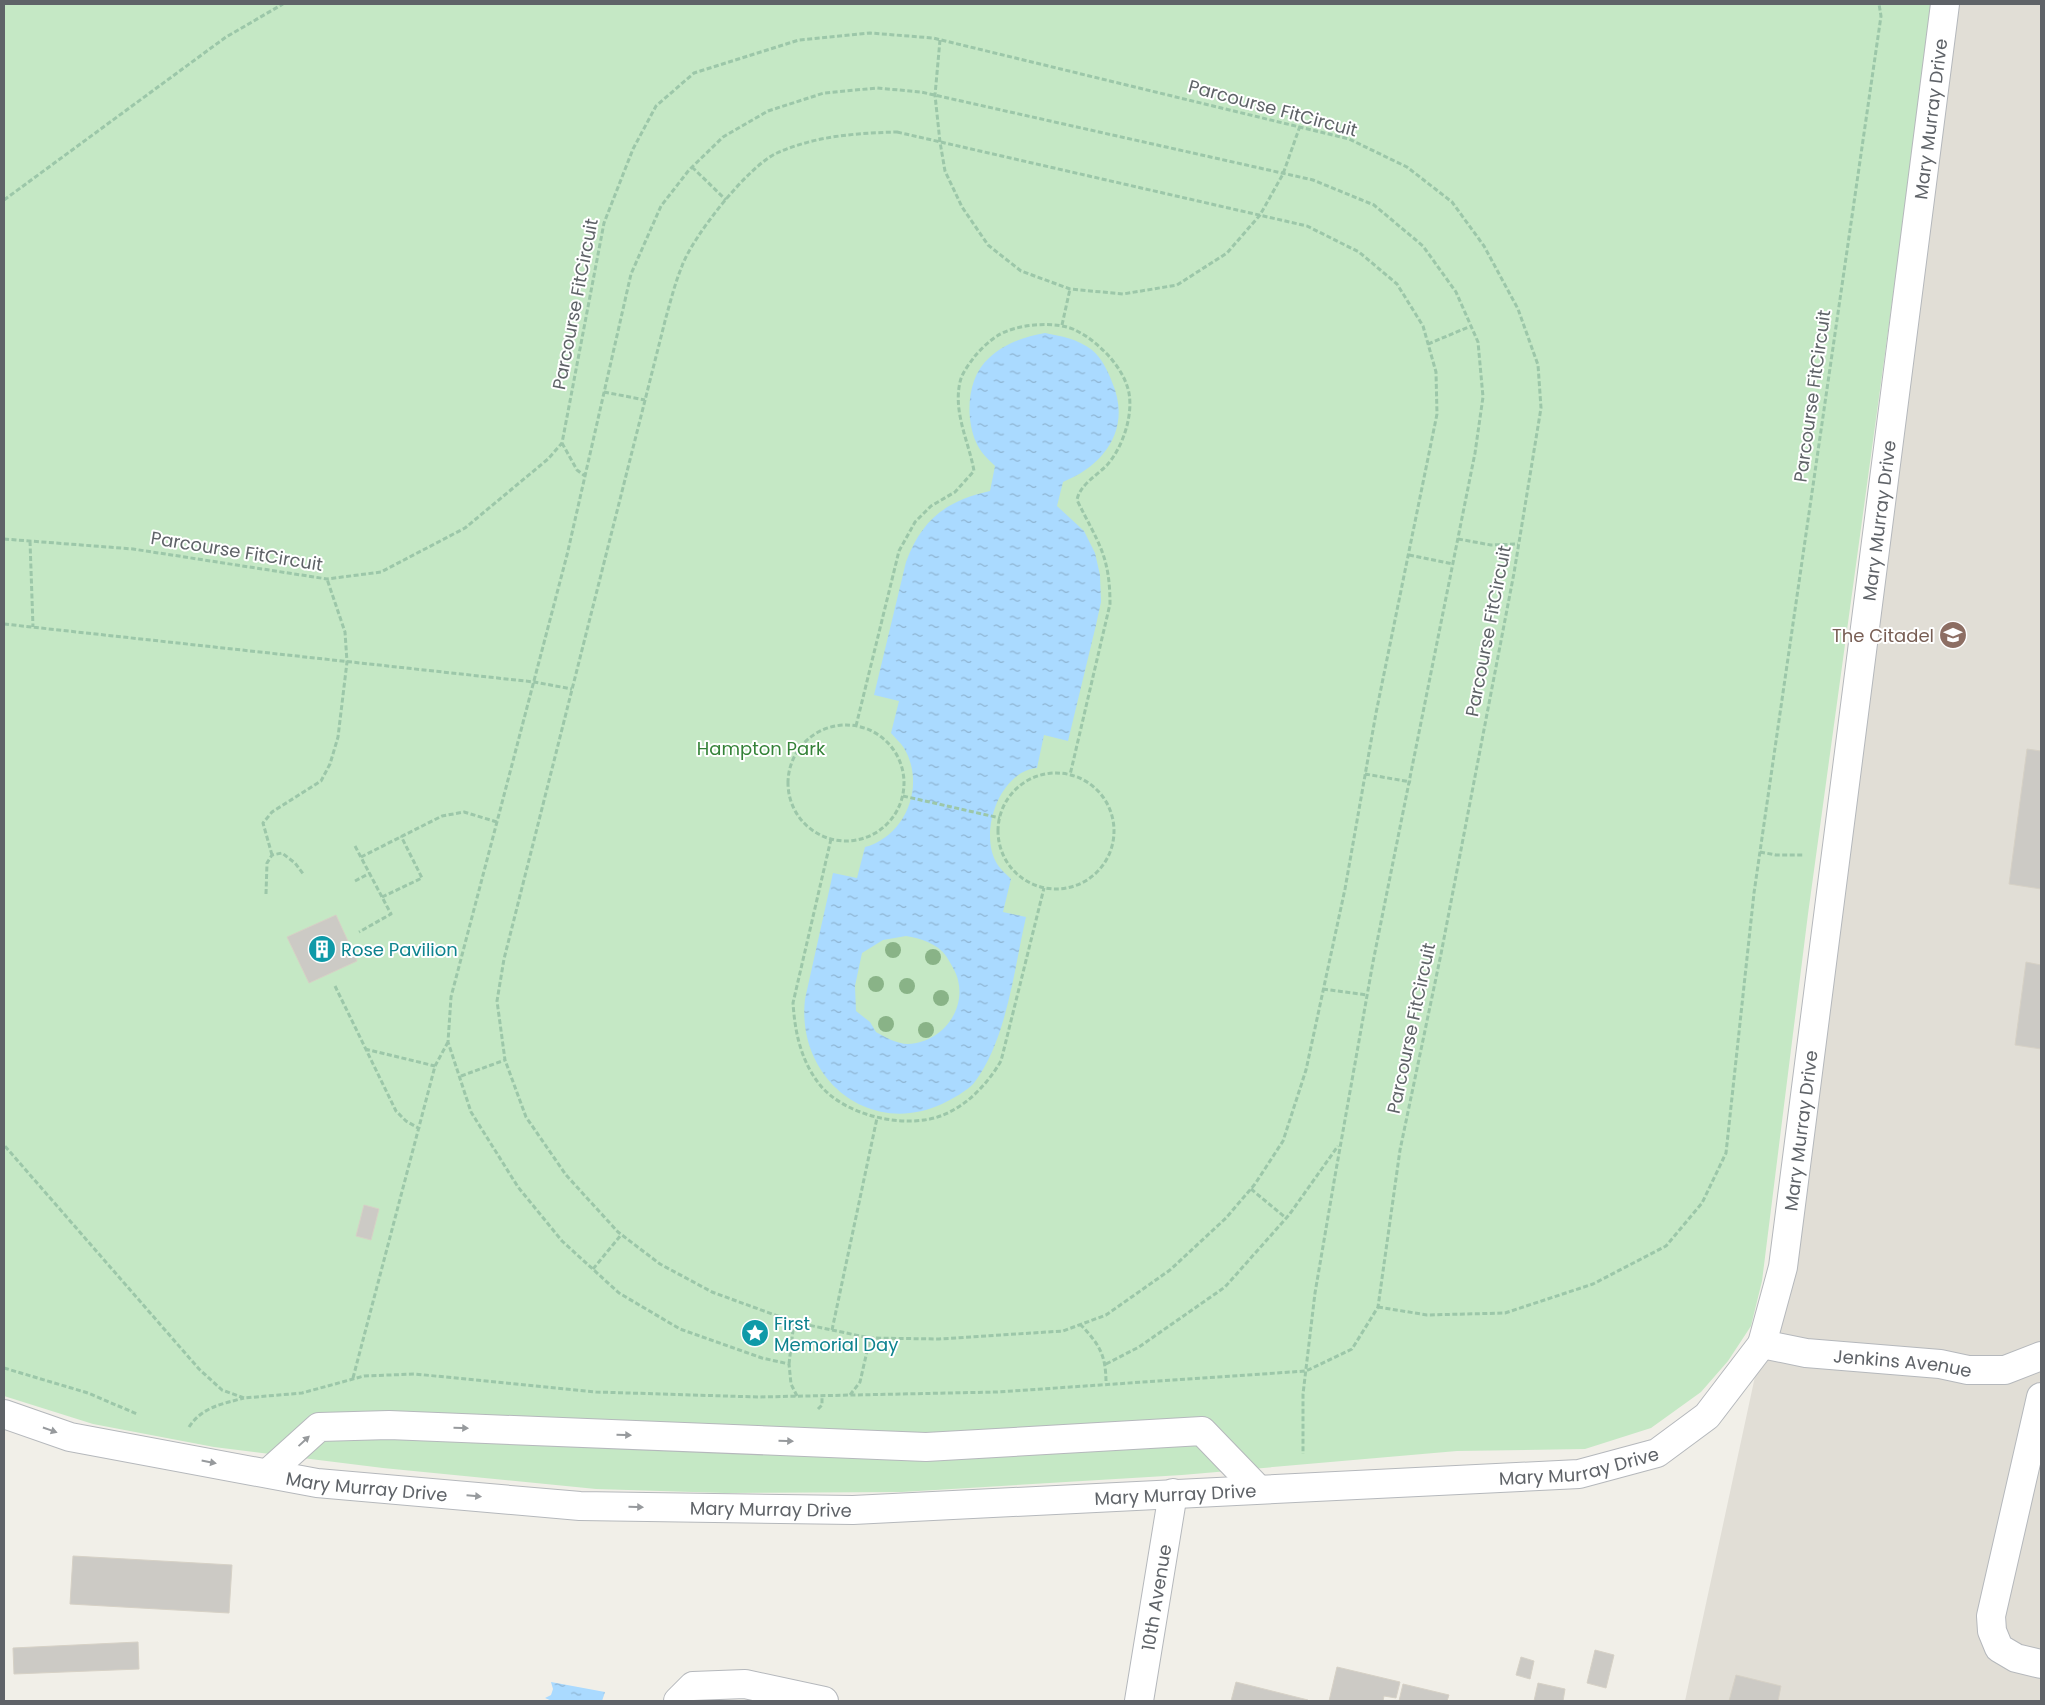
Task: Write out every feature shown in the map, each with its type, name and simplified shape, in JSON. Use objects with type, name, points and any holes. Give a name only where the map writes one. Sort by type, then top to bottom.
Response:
[{"type":"street","name":"Mary Murray Drive","points":[[4,1414],[70,1437],[318,1483],[580,1506],[853,1510],[1580,1474],[1657,1453],[1707,1416],[1762,1344],[1783,1266],[1945,4]]},
{"type":"street","name":"Jenkins Avenue","points":[[1762,1344],[1806,1354],[1940,1364],[1968,1370],[2005,1370],[2041,1356]]},
{"type":"street","points":[[2005,1370],[2041,1389]]},
{"type":"street","points":[[2041,1398],[1991,1616],[1992,1631],[1998,1648],[2016,1658],[2041,1664]]},
{"type":"street","points":[[268,1474],[319,1427],[388,1425],[926,1447],[1202,1430],[1258,1489]]},
{"type":"street","name":"10th Avenue","points":[[1139,1701],[1173,1493]]},
{"type":"street","points":[[678,1701],[693,1686],[745,1684],[824,1701]]},
{"type":"path","points":[[4,200],[226,37],[284,4]]},
{"type":"path","name":"Parcourse FitCircuit","points":[[4,538],[133,549],[327,579],[381,572],[465,528],[548,459],[562,443],[604,223],[633,149],[656,106],[694,73],[799,40],[870,33],[940,40],[1349,139],[1407,167],[1452,202],[1484,246],[1518,309],[1538,365],[1541,408],[1518,544],[1441,954],[1400,1150],[1378,1307],[1427,1314],[1505,1312],[1514,1310],[1593,1284],[1666,1246],[1702,1203],[1726,1153],[1760,852],[1879,26],[1879,4]]},
{"type":"path","points":[[940,40],[935,96],[940,142],[945,171],[962,207],[988,245],[1021,270],[1070,288],[1123,294],[1177,285],[1227,253],[1260,214],[1283,174],[1300,126]]},
{"type":"path","points":[[789,1364],[762,1358],[680,1329],[619,1293],[562,1241],[518,1187],[471,1112],[448,1042],[451,997],[534,682],[585,476],[631,274],[661,206],[692,167],[723,137],[768,111],[824,92],[877,88],[935,96],[1313,180],[1374,205],[1423,246],[1456,292],[1478,342],[1483,397],[1475,453],[1411,782],[1367,995],[1340,1144],[1315,1294],[1303,1394],[1303,1460]]},
{"type":"path","points":[[897,132],[940,142],[1307,226],[1359,252],[1397,284],[1423,326],[1436,372],[1436,414],[1365,774],[1345,888],[1306,1070],[1283,1141],[1251,1189],[1226,1218],[1170,1270],[1106,1315],[1063,1331],[939,1339],[870,1338],[794,1322],[712,1292],[660,1264],[621,1235],[566,1175],[526,1117],[505,1060],[497,1001],[504,959],[665,321],[682,265],[713,214],[744,180],[775,154],[808,142],[853,134],[897,132]]},
{"type":"path","points":[[692,167],[726,200]]},
{"type":"path","points":[[1062,326],[1070,288]]},
{"type":"path","points":[[856,726],[899,551],[915,522],[931,506],[956,492],[974,471],[959,407],[960,382],[968,365],[998,335],[1033,325],[1062,326],[1076,330],[1096,343],[1118,366],[1129,393],[1127,427],[1118,449],[1108,464],[1079,491],[1077,500],[1105,556],[1110,577],[1110,604],[1070,775]]},
{"type":"path","points":[[1428,344],[1471,326]]},
{"type":"path","points":[[604,392],[645,400]]},
{"type":"path","points":[[562,443],[577,470],[585,476]]},
{"type":"path","points":[[1458,539],[1491,545],[1518,544]]},
{"type":"path","points":[[30,541],[33,628]]},
{"type":"path","points":[[1409,555],[1452,564]]},
{"type":"path","points":[[266,894],[267,863],[272,855],[264,823],[272,812],[321,782],[330,764],[338,737],[348,662],[345,632],[327,579]]},
{"type":"path","points":[[4,624],[534,682],[572,689]]},
{"type":"path","points":[[837,726],[856,726],[874,732],[889,744],[899,759],[904,777],[903,796],[896,814],[884,828],[868,838],[850,841],[831,839],[813,831],[799,817],[790,799],[788,780],[792,761],[802,744],[818,732],[837,726]]},
{"type":"path","points":[[1052,773],[1070,775],[1088,783],[1103,796],[1112,814],[1114,834],[1110,854],[1099,870],[1083,883],[1064,888],[1044,888],[1027,881],[1012,869],[1003,854],[999,836],[1000,818],[1012,794],[1018,787],[1034,777],[1052,773]]},
{"type":"path","points":[[1365,774],[1411,782]]},
{"type":"path","points":[[903,796],[1000,818]]},
{"type":"path","points":[[361,857],[442,816],[464,812],[497,822]]},
{"type":"path","points":[[382,897],[422,878],[401,836]]},
{"type":"path","points":[[831,839],[793,1003],[794,1028],[803,1057],[821,1086],[851,1109],[877,1118],[913,1122],[943,1115],[968,1099],[990,1079],[1001,1061],[1044,888]]},
{"type":"path","points":[[355,846],[391,914],[359,932]]},
{"type":"path","points":[[1760,852],[1776,855],[1814,855]]},
{"type":"path","points":[[272,855],[282,853],[295,863],[304,875]]},
{"type":"path","points":[[355,881],[370,873]]},
{"type":"path","points":[[335,986],[396,1111],[406,1121],[420,1128]]},
{"type":"path","points":[[1323,989],[1367,995]]},
{"type":"path","points":[[354,1378],[358,1354],[420,1128],[435,1066],[448,1042]]},
{"type":"path","points":[[365,1049],[435,1066]]},
{"type":"path","points":[[460,1076],[505,1060]]},
{"type":"path","points":[[832,1330],[877,1118]]},
{"type":"path","points":[[1106,1364],[1139,1347],[1224,1287],[1286,1218],[1340,1144]]},
{"type":"path","points":[[4,1145],[104,1258],[198,1369],[222,1390],[244,1398]]},
{"type":"path","points":[[1251,1189],[1286,1218]]},
{"type":"path","points":[[593,1269],[621,1235]]},
{"type":"path","points":[[187,1430],[195,1417],[211,1407],[244,1398],[302,1393],[364,1376],[414,1374],[596,1392],[822,1396],[997,1392],[1306,1371],[1352,1349],[1378,1307]]},
{"type":"path","points":[[794,1322],[789,1364],[791,1384],[798,1396]]},
{"type":"path","points":[[1080,1324],[1097,1342],[1106,1364],[1106,1384]]},
{"type":"path","points":[[850,1395],[860,1382],[870,1338]]},
{"type":"path","points":[[4,1368],[88,1393],[139,1415]]},
{"type":"path","points":[[822,1396],[822,1404]]},
{"type":"shaded area","name":"The Citadel","points":[[1945,4],[2041,4],[2041,1701],[1685,1701],[1762,1344]]},
{"type":"green space","name":"Hampton Park","points":[[4,4],[1933,4],[1808,914],[1762,1281],[1751,1326],[1728,1361],[1701,1392],[1651,1428],[1585,1449],[1457,1451],[1182,1475],[902,1492],[725,1493],[596,1489],[383,1468],[214,1447],[93,1424],[4,1396]]},
{"type":"water","points":[[1045,333],[1081,343],[1092,350],[1106,369],[1117,399],[1119,415],[1111,443],[1091,466],[1063,482],[1057,506],[1084,531],[1095,553],[1100,575],[1101,602],[1068,741],[1044,735],[1037,768],[1024,772],[1003,791],[996,804],[992,819],[991,849],[997,864],[1011,879],[1003,912],[1026,917],[1008,1003],[994,1046],[985,1066],[974,1083],[959,1095],[942,1104],[914,1112],[888,1113],[864,1106],[842,1094],[825,1075],[812,1053],[805,1027],[805,999],[833,873],[857,878],[865,847],[879,841],[901,821],[912,793],[913,778],[910,762],[904,748],[891,733],[899,701],[874,695],[906,562],[920,534],[938,514],[961,500],[990,491],[995,466],[984,455],[976,442],[972,432],[969,409],[972,386],[982,366],[995,353],[1015,341]],"holes":[[[906,936],[928,942],[943,952],[956,975],[959,992],[958,1003],[948,1024],[930,1038],[908,1044],[895,1042],[876,1032],[870,1022],[856,1011],[855,986],[862,953],[883,940]]]},
{"type":"water","points":[[551,1682],[605,1692],[602,1701],[552,1701],[545,1698],[551,1695],[553,1689]]},
{"type":"building","points":[[2027,749],[2041,751],[2041,889],[2009,884]]},
{"type":"building","name":"Rose Pavilion","points":[[336,915],[357,961],[309,983],[287,937]]},
{"type":"building","points":[[2026,962],[2041,965],[2041,1049],[2015,1045]]},
{"type":"building","points":[[364,1205],[379,1209],[371,1240],[356,1236]]},
{"type":"building","points":[[73,1556],[232,1565],[229,1613],[70,1604]]},
{"type":"building","points":[[138,1642],[139,1669],[14,1674],[13,1648]]},
{"type":"building","points":[[1595,1650],[1614,1655],[1606,1688],[1587,1683]]},
{"type":"building","points":[[1521,1657],[1534,1661],[1530,1679],[1516,1675]]},
{"type":"building","points":[[1337,1667],[1400,1682],[1396,1698],[1384,1696],[1383,1701],[1329,1701]]},
{"type":"building","points":[[1736,1675],[1781,1686],[1778,1701],[1729,1701]]},
{"type":"building","points":[[1236,1682],[1308,1700],[1231,1701]]},
{"type":"building","points":[[1538,1683],[1565,1689],[1563,1701],[1534,1701]]},
{"type":"building","points":[[1403,1684],[1449,1695],[1447,1701],[1399,1701]]},
{"type":"place","name":"The Citadel","points":[[1953,635]]},
{"type":"place","name":"Rose Pavilion","points":[[322,949]]},
{"type":"place","name":"First Memorial Day","points":[[755,1333]]}]
